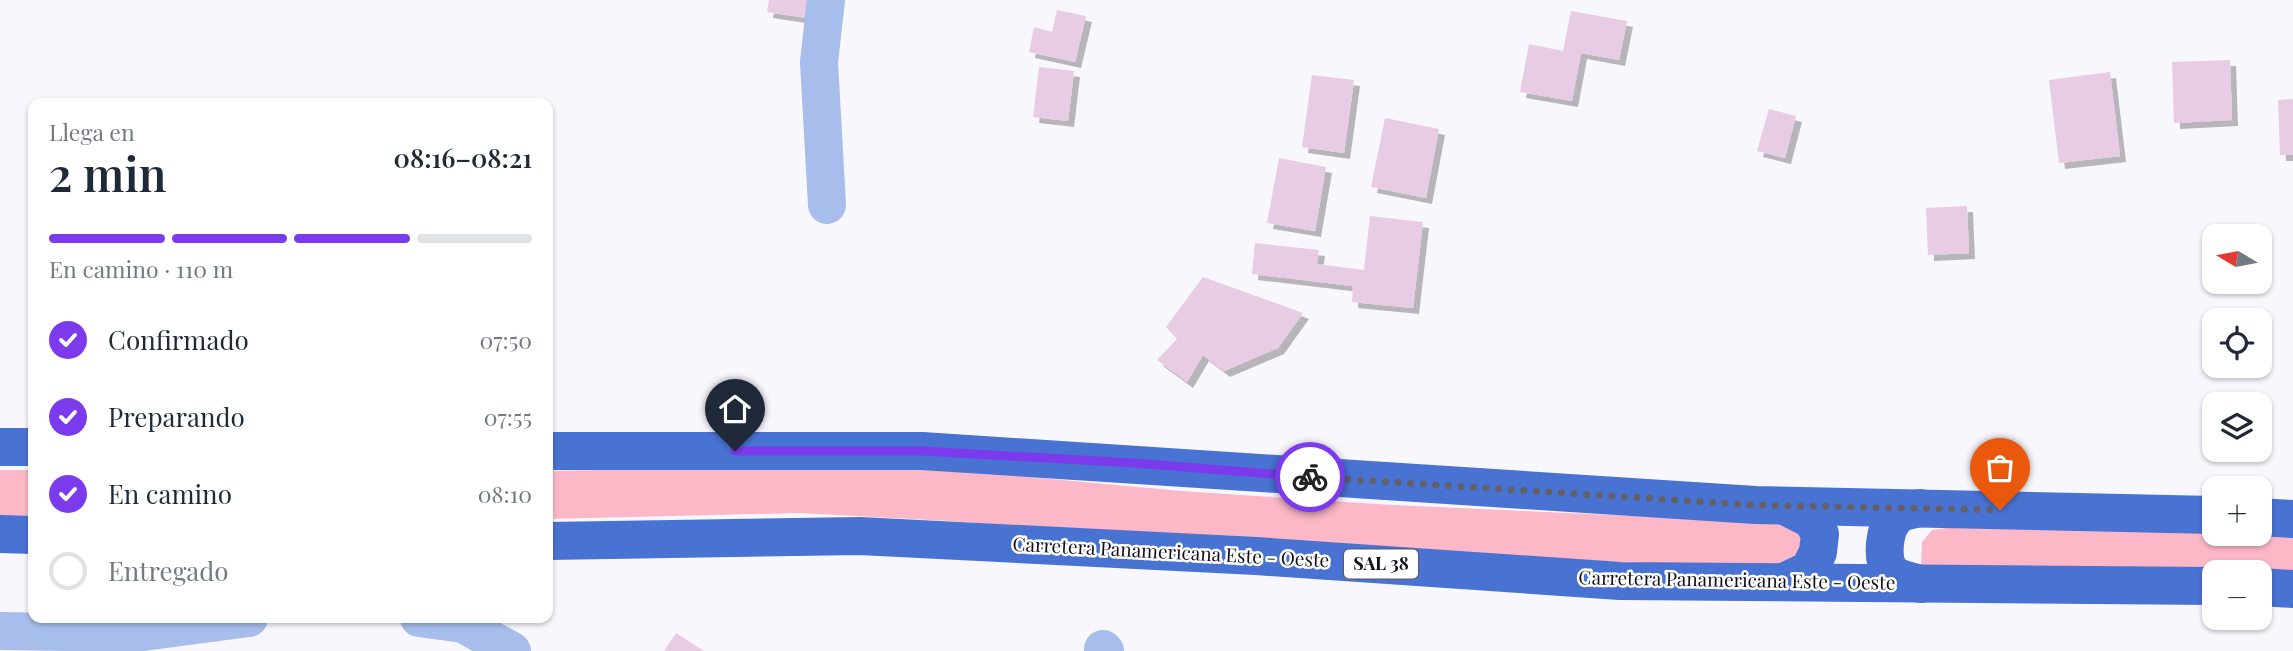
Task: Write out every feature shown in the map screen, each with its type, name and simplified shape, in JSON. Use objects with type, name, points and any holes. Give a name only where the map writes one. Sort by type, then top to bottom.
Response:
[{"type":"highway","points":[[0,447],[28,447]]},
{"type":"highway","points":[[553,451],[922,451],[1785,506],[2202,515]]},
{"type":"highway","points":[[1783,582],[1809,570],[1818,552],[1820,534],[1812,520],[1785,506]]},
{"type":"highway","points":[[1920,508],[1902,512],[1893,519],[1885,549],[1890,570],[1897,577],[1921,584]]},
{"type":"highway","points":[[2272,518],[2293,519]]},
{"type":"highway","points":[[0,534],[28,535]]},
{"type":"highway","name":"Carretera Panamericana Este - Oeste","points":[[553,541],[860,536],[1256,556],[1620,581],[2202,586]]},
{"type":"highway","points":[[2272,588],[2293,589]]},
{"type":"street","points":[[826,0],[819,62],[827,205]]},
{"type":"street","points":[[0,631],[135,633],[211,623]]},
{"type":"street","points":[[456,623],[463,624],[512,651]]},
{"type":"shaded area","points":[[806,466],[955,470],[1181,491],[1393,505],[1789,523],[1799,528],[1803,552],[1772,567],[1593,561],[1176,538],[799,513],[553,519],[553,471]]},
{"type":"shaded area","points":[[0,470],[28,470],[28,518],[0,518]]},
{"type":"shaded area","points":[[1932,530],[2202,532],[2202,546],[2272,546],[2272,533],[2293,533],[2293,572],[2272,572],[2272,560],[2202,560],[2202,571],[1927,569],[1921,563],[1922,542]]},
{"type":"building","points":[[769,0],[816,0],[813,19],[767,12]]},
{"type":"building","points":[[1057,10],[1086,16],[1075,62],[1029,52],[1034,27],[1052,32]]},
{"type":"building","points":[[1571,11],[1627,21],[1619,60],[1581,53],[1572,101],[1520,92],[1529,44],[1563,51]]},
{"type":"building","points":[[2230,60],[2232,120],[2174,123],[2172,62]]},
{"type":"building","points":[[1039,67],[1074,71],[1068,121],[1033,117]]},
{"type":"building","points":[[2110,72],[2120,156],[2059,163],[2049,80]]},
{"type":"building","points":[[1312,75],[1354,80],[1344,153],[1302,147]]},
{"type":"building","points":[[2293,99],[2293,155],[2280,155],[2278,100]]},
{"type":"building","points":[[1769,109],[1796,116],[1785,158],[1757,151]]},
{"type":"building","points":[[1385,118],[1439,129],[1426,198],[1371,187]]},
{"type":"building","points":[[1279,158],[1326,167],[1315,231],[1267,223]]},
{"type":"building","points":[[1967,206],[1969,253],[1928,255],[1926,208]]},
{"type":"building","points":[[1370,216],[1423,222],[1413,308],[1352,302],[1353,286],[1252,274],[1255,243],[1319,250],[1317,264],[1364,270]]},
{"type":"building","points":[[1203,277],[1303,313],[1278,348],[1224,371],[1203,355],[1187,382],[1157,360],[1177,339],[1166,327]]},
{"type":"building","points":[[676,633],[704,651],[664,651]]},
{"type":"way so far","points":[[1310,477],[1755,505],[2000,510]]},
{"type":"route","points":[[735,451],[922,451],[1134,463],[1310,477]]}]
